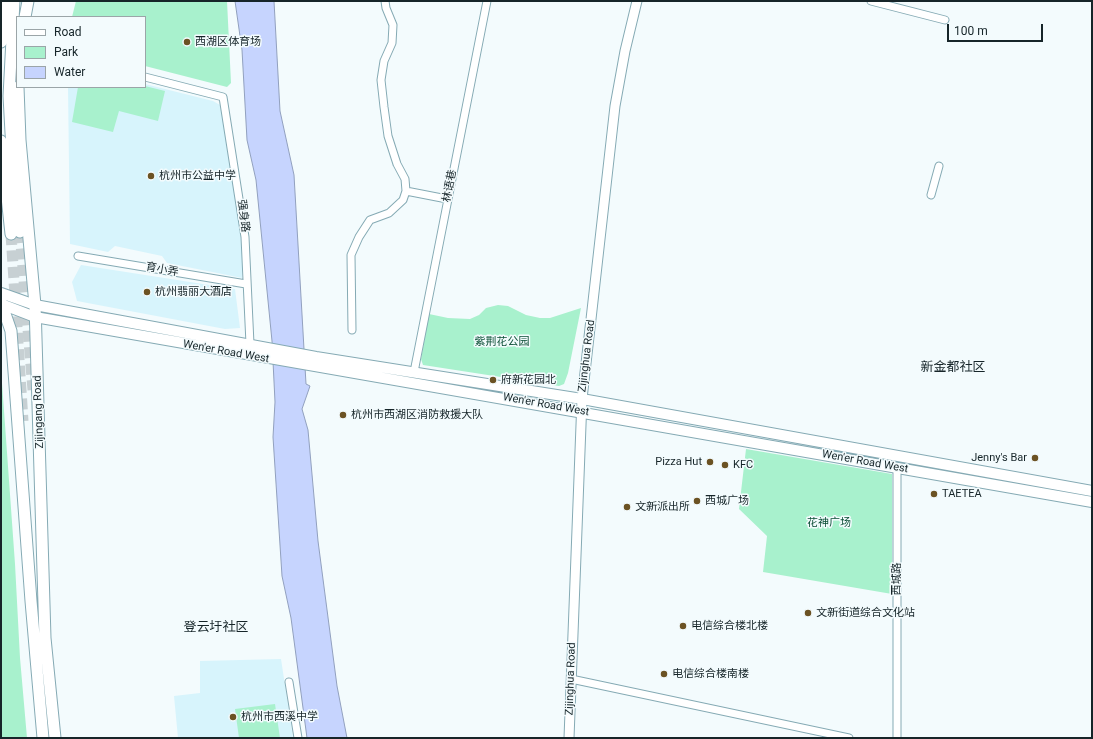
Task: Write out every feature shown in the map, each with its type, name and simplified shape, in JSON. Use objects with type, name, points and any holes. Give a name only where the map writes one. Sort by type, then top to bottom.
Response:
[{"type":"main road","points":[[1,141],[15,233],[4,1]]},
{"type":"main road","points":[[1,42],[5,22],[14,1]]},
{"type":"main road","points":[[5,22],[20,1]]},
{"type":"main road","points":[[25,16],[28,1]]},
{"type":"main road","name":"Zijingang Road","points":[[18,88],[22,154],[35,305],[45,638],[55,738]]},
{"type":"main road","name":"Wen'er Road West","points":[[1,293],[35,305],[266,347],[582,399],[1092,491]]},
{"type":"main road","name":"Wen'er Road West","points":[[1,303],[35,317],[268,359],[581,411],[1092,502]]},
{"type":"main road","name":"Zijingang Road","points":[[1,303],[11,331],[31,601],[43,738]]},
{"type":"street","points":[[352,330],[351,255],[359,237],[370,220],[389,213],[402,200],[406,191],[405,179],[397,164],[388,136],[381,80],[384,61],[392,43],[393,24],[386,8],[385,1]]},
{"type":"street","name":"林语巷","points":[[414,372],[487,1]]},
{"type":"street","name":"Zijinghua Road","points":[[568,738],[582,399],[615,106],[625,51],[637,1]]},
{"type":"street","points":[[871,1],[945,20]]},
{"type":"street","name":"强身路","points":[[146,78],[223,97],[242,205],[250,344]]},
{"type":"street","points":[[931,195],[939,166]]},
{"type":"street","points":[[406,191],[447,199]]},
{"type":"street","name":"育小弄","points":[[78,256],[246,284]]},
{"type":"street","name":"西城路","points":[[897,468],[897,738]]},
{"type":"street","points":[[571,679],[849,738]]},
{"type":"street","points":[[289,682],[298,738]]},
{"type":"shaded area","name":"杭州市公益中学","points":[[146,84],[213,101],[220,105],[236,194],[242,242],[242,278],[167,263],[162,256],[115,246],[108,252],[70,244],[68,88],[146,88]]},
{"type":"shaded area","points":[[81,265],[235,289],[240,328],[225,329],[77,301],[72,282]]},
{"type":"shaded area","name":"杭州市西溪中学","points":[[281,659],[293,738],[178,738],[174,696],[200,693],[200,661]]},
{"type":"green space","name":"西湖区体育场","points":[[76,1],[227,1],[231,83],[227,87],[146,66],[146,16],[72,16]]},
{"type":"green space","points":[[146,86],[165,91],[158,121],[119,111],[113,132],[72,122],[78,88],[146,88]]},
{"type":"green space","name":"紫荆花公园","points":[[498,305],[508,306],[526,315],[540,318],[550,318],[581,308],[568,373],[564,384],[559,386],[423,365],[421,359],[429,314],[448,318],[470,319],[479,315],[486,308]]},
{"type":"green space","points":[[1,369],[20,658],[27,738],[1,738]]},
{"type":"green space","name":"花神广场","points":[[746,449],[892,474],[892,594],[763,572],[767,536],[739,509]]},
{"type":"green space","points":[[275,704],[280,738],[239,738],[235,709]]},
{"type":"water","points":[[235,1],[274,1],[280,111],[294,175],[306,384],[310,386],[302,409],[308,430],[318,541],[337,686],[347,738],[307,738],[291,618],[282,576],[273,437],[275,402],[272,341],[256,180],[247,140],[242,50]]},
{"type":"tunnel","points":[[20,232],[33,390]]},
{"type":"tunnel","points":[[11,234],[23,421]]},
{"type":"place","name":"西湖区体育场","points":[[187,42]]},
{"type":"place","name":"杭州市公益中学","points":[[151,176]]},
{"type":"place","name":"杭州翡丽大酒店","points":[[147,292]]},
{"type":"place","name":"府新花园北","points":[[493,380]]},
{"type":"place","name":"杭州市西湖区消防救援大队","points":[[343,415]]},
{"type":"place","name":"Jenny's Bar","points":[[1035,458]]},
{"type":"place","name":"Pizza Hut","points":[[710,462]]},
{"type":"place","name":"KFC","points":[[725,465]]},
{"type":"place","name":"TAETEA","points":[[934,494]]},
{"type":"place","name":"西城广场","points":[[697,501]]},
{"type":"place","name":"文新派出所","points":[[627,507]]},
{"type":"place","name":"文新街道综合文化站","points":[[808,613]]},
{"type":"place","name":"电信综合楼北楼","points":[[683,626]]},
{"type":"place","name":"电信综合楼南楼","points":[[664,674]]},
{"type":"place","name":"杭州市西溪中学","points":[[233,717]]},
{"type":"district","name":"新金都社区","points":[[953,368]]},
{"type":"district","name":"登云圩社区","points":[[216,628]]}]
